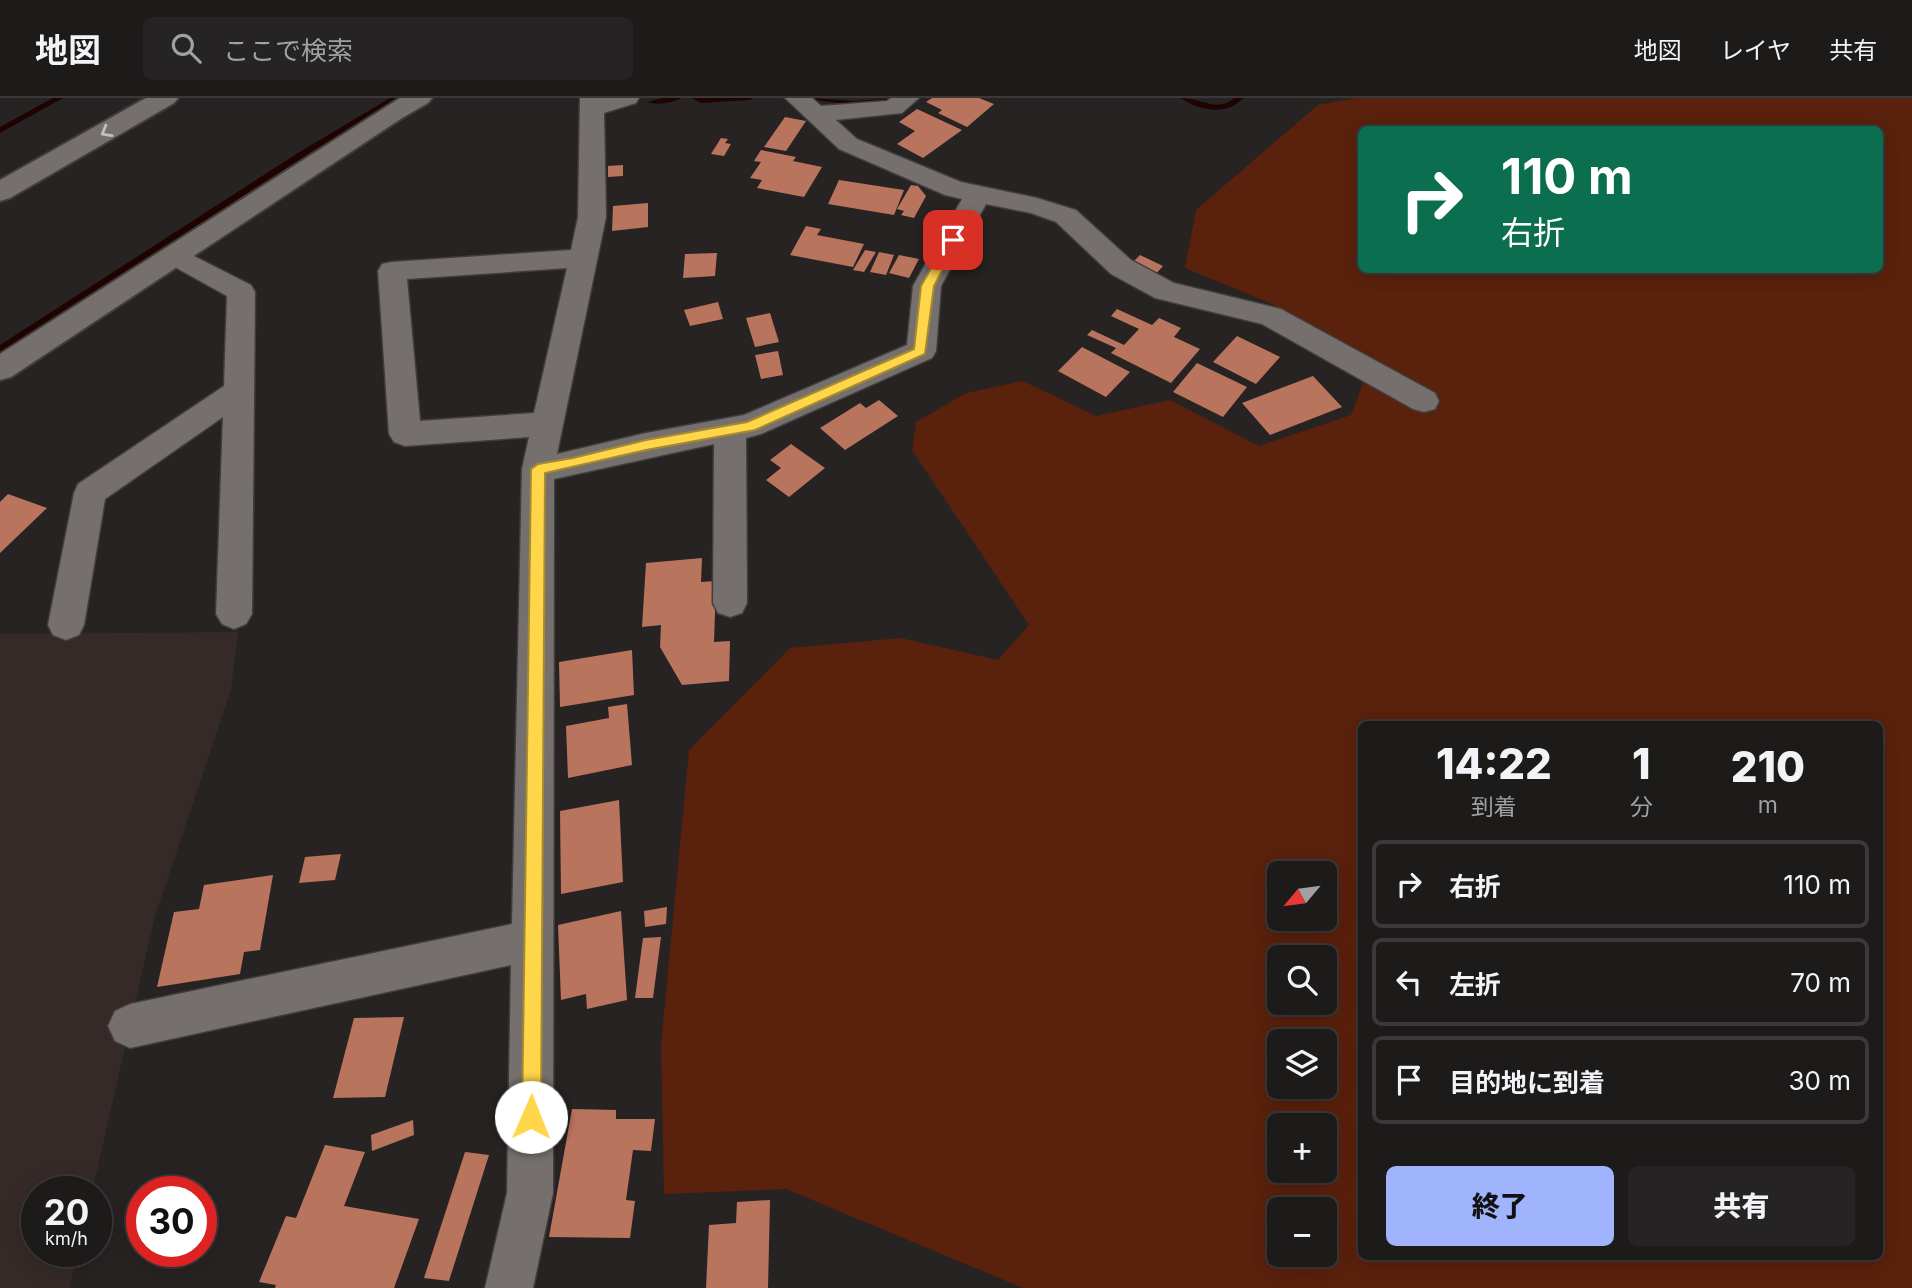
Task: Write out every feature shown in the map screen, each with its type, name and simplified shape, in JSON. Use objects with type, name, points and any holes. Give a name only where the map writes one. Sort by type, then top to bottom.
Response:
[{"type":"street","points":[[24,149],[120,98]]},
{"type":"street","points":[[0,192],[165,98]]},
{"type":"street","points":[[0,369],[419,98]]},
{"type":"street","points":[[509,1288],[530,1193],[538,469],[592,218],[592,103],[627,98]]},
{"type":"street","points":[[806,106],[893,108],[907,98]]},
{"type":"street","points":[[806,106],[848,144],[954,189],[1037,206],[1066,216],[1121,267],[1165,290],[1270,316],[1423,401]]},
{"type":"street","points":[[538,469],[750,426],[920,351],[928,286],[978,194]]},
{"type":"street","points":[[174,255],[241,292],[234,614]]},
{"type":"street","points":[[548,424],[405,434],[392,271],[584,258]]},
{"type":"street","points":[[66,625],[90,493],[239,391]]},
{"type":"street","points":[[730,430],[730,603]]},
{"type":"street","points":[[130,1026],[534,940]]},
{"type":"shaded area","points":[[1356,98],[1912,98],[1912,1288],[1023,1288],[786,1189],[664,1194],[661,1045],[689,750],[790,648],[901,638],[998,660],[1029,625],[912,450],[916,422],[966,393],[1023,381],[1096,416],[1170,400],[1259,446],[1351,415],[1372,360],[1276,306],[1185,268],[1196,210],[1318,105]]},
{"type":"shaded area","points":[[238,632],[231,690],[155,916],[96,1176],[21,1176],[21,1267],[74,1267],[69,1288],[0,1288],[0,634]]},
{"type":"building","points":[[932,98],[979,98],[994,104],[967,127],[938,113],[942,110],[926,102]]},
{"type":"building","points":[[917,109],[962,130],[923,158],[897,144],[915,131],[899,122]]},
{"type":"building","points":[[785,117],[806,121],[786,151],[764,147]]},
{"type":"building","points":[[721,138],[728,139],[725,143],[731,144],[724,156],[711,154]]},
{"type":"building","points":[[761,150],[796,157],[793,161],[822,167],[804,197],[757,188],[762,180],[750,178],[761,162],[754,161]]},
{"type":"building","points":[[623,165],[623,176],[608,177],[608,166]]},
{"type":"building","points":[[839,180],[904,190],[894,215],[828,204]]},
{"type":"building","points":[[911,185],[918,186],[926,196],[914,218],[901,215],[904,211],[897,209]]},
{"type":"building","points":[[648,203],[648,227],[612,231],[613,206]]},
{"type":"building","points":[[806,226],[821,229],[817,235],[864,244],[853,267],[790,255]]},
{"type":"building","points":[[865,250],[876,252],[864,272],[853,270]]},
{"type":"building","points":[[879,252],[894,255],[886,275],[870,272]]},
{"type":"building","points":[[717,253],[715,276],[683,278],[685,254]]},
{"type":"building","points":[[899,255],[919,259],[909,278],[889,273]]},
{"type":"building","points":[[1140,255],[1163,266],[1155,275],[1131,264]]},
{"type":"building","points":[[718,302],[723,319],[690,326],[684,310]]},
{"type":"building","points":[[1117,309],[1152,325],[1159,318],[1181,328],[1174,337],[1200,349],[1171,383],[1111,353],[1116,348],[1087,335],[1092,330],[1124,345],[1139,329],[1111,316]]},
{"type":"building","points":[[770,313],[779,342],[755,347],[746,318]]},
{"type":"building","points":[[1237,336],[1280,357],[1256,384],[1213,362]]},
{"type":"building","points":[[1082,347],[1130,372],[1106,397],[1058,371]]},
{"type":"building","points":[[778,351],[783,375],[761,379],[755,355]]},
{"type":"building","points":[[1197,363],[1247,387],[1223,417],[1173,392]]},
{"type":"building","points":[[1313,376],[1342,407],[1270,435],[1242,403]]},
{"type":"building","points":[[879,400],[898,416],[845,450],[820,428],[860,403],[866,408]]},
{"type":"building","points":[[791,444],[825,468],[789,497],[766,480],[781,468],[770,460]]},
{"type":"building","points":[[8,494],[47,508],[0,553],[0,502]]},
{"type":"building","points":[[702,558],[701,582],[716,581],[714,642],[730,641],[729,681],[682,685],[660,647],[661,625],[642,627],[646,563]]},
{"type":"building","points":[[632,650],[634,695],[560,707],[559,662]]},
{"type":"building","points":[[627,704],[632,765],[568,778],[566,726],[609,718],[608,707]]},
{"type":"building","points":[[619,800],[623,882],[561,894],[560,811]]},
{"type":"building","points":[[341,854],[335,880],[299,883],[305,857]]},
{"type":"building","points":[[273,875],[260,950],[244,952],[240,974],[157,987],[174,912],[199,909],[204,885]]},
{"type":"building","points":[[667,907],[666,924],[645,927],[644,911]]},
{"type":"building","points":[[621,911],[627,1000],[587,1009],[586,994],[561,1000],[558,925]]},
{"type":"building","points":[[661,937],[653,998],[635,998],[643,938]]},
{"type":"building","points":[[404,1017],[385,1097],[333,1098],[354,1018]]},
{"type":"building","points":[[572,1109],[616,1110],[616,1119],[655,1119],[651,1151],[633,1150],[626,1200],[635,1201],[630,1238],[549,1237]]},
{"type":"building","points":[[413,1120],[414,1135],[372,1151],[371,1135]]},
{"type":"building","points":[[325,1145],[365,1152],[344,1206],[419,1219],[394,1288],[275,1288],[276,1285],[259,1282],[286,1216],[296,1218]]},
{"type":"building","points":[[465,1152],[489,1155],[449,1281],[424,1278]]},
{"type":"building","points":[[770,1200],[768,1288],[706,1288],[709,1225],[736,1223],[737,1202]]},
{"type":"waterway","points":[[0,130],[59,98]]},
{"type":"waterway","points":[[0,350],[301,155],[396,98]]},
{"type":"waterway","points":[[652,102],[678,98]]},
{"type":"waterway","points":[[696,98],[701,101],[750,98]]},
{"type":"waterway","points":[[815,98],[854,103],[894,98]]},
{"type":"waterway","points":[[1185,98],[1205,106],[1221,108],[1239,98]]},
{"type":"route","points":[[531,1117],[538,469],[750,426],[920,351],[928,286],[953,240]]}]
